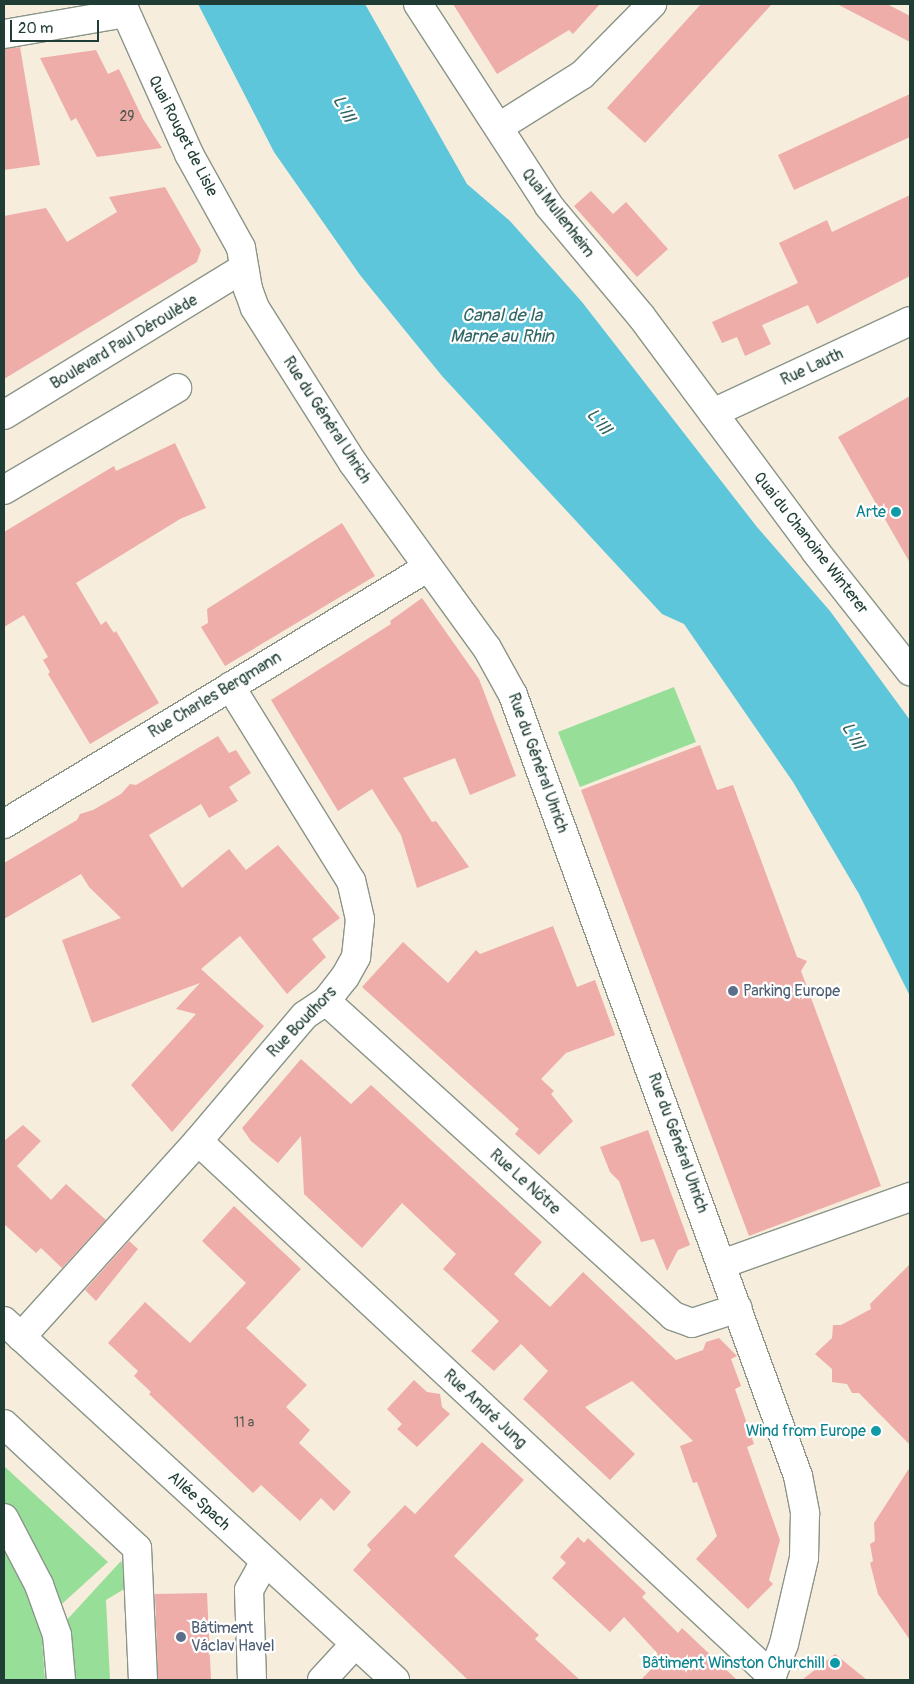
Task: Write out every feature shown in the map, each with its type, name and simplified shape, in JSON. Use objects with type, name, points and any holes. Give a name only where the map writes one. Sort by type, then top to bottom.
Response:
[{"type":"street","name":"Quai Mullenheim","points":[[418,4],[549,206],[642,316],[713,413]]},
{"type":"street","points":[[499,127],[582,75],[652,4]]},
{"type":"street","points":[[4,34],[123,8]]},
{"type":"street","name":"Quai Rouget de Lisle","points":[[123,8],[189,154],[241,248],[244,268]]},
{"type":"street","name":"Boulevard Paul Déroulède","points":[[4,416],[244,268]]},
{"type":"street","name":"Rue du Général Uhrich","points":[[244,268],[255,308],[352,463],[487,648],[510,688],[786,1438],[805,1513],[804,1558],[800,1584],[784,1644],[771,1678]]},
{"type":"street","name":"Rue Lauth","points":[[713,413],[910,321]]},
{"type":"street","points":[[4,490],[177,388]]},
{"type":"street","name":"Quai du Chanoine Winterer","points":[[713,413],[910,672]]},
{"type":"street","name":"Rue Charles Bergmann","points":[[4,824],[427,568]]},
{"type":"street","name":"Rue Boudhors","points":[[12,1329],[198,1141],[305,1015],[326,1001],[345,977],[356,957],[360,918],[358,902],[351,881],[230,686]]},
{"type":"street","name":"Rue Le Nôtre","points":[[326,1001],[673,1316],[692,1323],[738,1308]]},
{"type":"street","name":"Rue André Jung","points":[[198,1141],[771,1678]]},
{"type":"street","points":[[722,1264],[910,1197]]},
{"type":"street","name":"Allée Spach","points":[[12,1329],[395,1680]]},
{"type":"street","points":[[4,1424],[137,1548],[143,1680]]},
{"type":"street","points":[[4,1518],[39,1585],[57,1634],[61,1680]]},
{"type":"street","points":[[252,1680],[249,1590],[265,1561]]},
{"type":"street","points":[[322,1680],[355,1644]]},
{"type":"green space","points":[[674,687],[696,742],[580,787],[558,732]]},
{"type":"green space","points":[[4,1466],[108,1562],[41,1623],[45,1680],[4,1680]]},
{"type":"green space","points":[[121,1561],[127,1577],[126,1588],[106,1600],[110,1680],[73,1680],[64,1623]]},
{"type":"water","name":"Canal de la Marne au Rhin","points":[[198,4],[365,4],[467,184],[510,221],[582,302],[757,527],[830,611],[910,720],[910,996],[859,894],[793,782],[684,624],[662,614],[442,376],[360,275],[274,152]]},
{"type":"building","points":[[453,4],[600,4],[573,34],[569,30],[497,74]]},
{"type":"building","points":[[701,4],[772,4],[645,143],[607,108]]},
{"type":"building","points":[[837,4],[887,4],[910,16],[910,42]]},
{"type":"building","points":[[20,47],[40,165],[4,170],[4,49]]},
{"type":"building","points":[[96,50],[108,74],[119,69],[143,119],[162,148],[97,157],[76,118],[71,121],[40,58]]},
{"type":"building","points":[[910,94],[910,137],[794,190],[778,155]]},
{"type":"building","points":[[165,187],[201,250],[197,262],[4,379],[4,216],[46,208],[67,242],[117,212],[109,197]]},
{"type":"building","points":[[591,191],[613,214],[626,202],[668,249],[637,277],[574,206]]},
{"type":"building","points":[[910,195],[910,276],[817,324],[808,305],[762,325],[771,344],[745,356],[737,337],[722,343],[712,322],[798,283],[779,243],[827,220],[832,232]]},
{"type":"building","name":"Arte","points":[[910,396],[910,563],[838,437]]},
{"type":"building","points":[[175,443],[206,508],[180,519],[76,583],[101,625],[106,621],[114,633],[116,631],[159,703],[90,744],[48,674],[50,672],[43,660],[48,657],[24,615],[4,627],[4,532],[114,466],[116,471]]},
{"type":"building","points":[[342,523],[375,576],[225,666],[201,627],[208,623],[207,609]]},
{"type":"building","points":[[422,598],[479,679],[516,776],[470,795],[455,758],[403,778],[432,822],[436,821],[469,867],[417,888],[401,835],[372,789],[338,811],[271,700],[391,624],[390,621]]},
{"type":"building","points":[[218,736],[229,753],[236,750],[251,773],[229,787],[238,801],[209,818],[201,804],[149,835],[182,888],[229,849],[246,870],[278,845],[340,918],[312,939],[326,957],[287,994],[240,936],[201,969],[264,1026],[172,1132],[131,1085],[196,1014],[176,1009],[200,983],[92,1023],[62,940],[121,918],[89,887],[81,874],[4,919],[4,863],[77,820],[80,814],[93,810],[121,794],[130,784],[136,785]]},
{"type":"building","name":"Parking Europe","points":[[700,745],[717,790],[733,785],[797,957],[807,961],[801,971],[881,1186],[749,1236],[581,790]]},
{"type":"building","points":[[553,926],[577,987],[595,980],[615,1035],[566,1053],[541,1079],[554,1091],[551,1094],[573,1121],[539,1155],[515,1134],[519,1129],[362,987],[403,942],[448,983],[476,950],[480,954]]},
{"type":"building","points":[[301,1059],[351,1104],[371,1085],[542,1242],[514,1274],[550,1307],[583,1272],[676,1360],[703,1350],[706,1342],[719,1338],[737,1356],[731,1359],[741,1386],[735,1389],[754,1444],[747,1447],[780,1540],[769,1580],[773,1584],[748,1609],[696,1559],[717,1536],[697,1482],[693,1483],[680,1446],[693,1441],[632,1381],[585,1407],[635,1454],[610,1480],[523,1399],[548,1371],[521,1344],[494,1371],[471,1351],[499,1321],[443,1269],[456,1254],[402,1203],[362,1248],[304,1194],[301,1136],[278,1163],[251,1141],[242,1128]]},
{"type":"building","points":[[23,1125],[41,1141],[17,1166],[51,1200],[66,1184],[106,1220],[62,1268],[41,1248],[36,1253],[4,1224],[4,1141]]},
{"type":"building","points":[[648,1130],[690,1245],[678,1250],[667,1271],[654,1239],[641,1242],[619,1181],[610,1172],[600,1147]]},
{"type":"building","points":[[234,1206],[301,1269],[246,1328],[307,1385],[286,1407],[310,1430],[299,1443],[351,1492],[334,1511],[321,1498],[300,1521],[261,1485],[253,1493],[149,1394],[151,1392],[134,1376],[138,1371],[108,1343],[145,1302],[190,1343],[246,1283],[202,1241]]},
{"type":"building","points":[[129,1241],[138,1249],[96,1301],[85,1290]]},
{"type":"building","points":[[910,1264],[910,1445],[859,1393],[852,1393],[847,1384],[832,1382],[832,1369],[815,1354],[832,1338],[833,1325],[841,1325],[871,1309],[870,1304]]},
{"type":"building","points":[[414,1380],[427,1392],[440,1394],[442,1407],[450,1414],[417,1447],[397,1429],[402,1424],[387,1409]]},
{"type":"building","points":[[482,1442],[524,1480],[454,1556],[539,1635],[535,1639],[580,1680],[468,1680],[353,1570],[371,1550],[367,1545],[405,1505],[415,1514]]},
{"type":"building","points":[[910,1467],[910,1640],[878,1594],[870,1563],[873,1561],[870,1544],[875,1541],[874,1523]]},
{"type":"building","points":[[578,1537],[584,1543],[588,1538],[646,1593],[642,1597],[678,1633],[682,1628],[737,1680],[641,1680],[655,1665],[651,1661],[658,1654],[624,1617],[610,1632],[552,1578],[566,1563],[560,1557]]},
{"type":"building","name":"Bâtiment Václav Havel","points":[[207,1593],[211,1680],[158,1680],[155,1594]]},
{"type":"building","name":"Bâtiment Winston Churchill","points":[[835,1654],[867,1680],[802,1680]]},
{"type":"place","name":"Arte","points":[[896,512]]},
{"type":"place","name":"Parking Europe","points":[[733,991]]},
{"type":"place","name":"Wind from Europe","points":[[876,1431]]},
{"type":"place","name":"Bâtiment Václav Havel","points":[[181,1637]]},
{"type":"place","name":"Bâtiment Winston Churchill","points":[[835,1663]]},
{"type":"water label","name":"L'Ill","points":[[343,109]]},
{"type":"water label","name":"L'Ill","points":[[598,422]]},
{"type":"water label","name":"L'Ill","points":[[852,736]]}]
